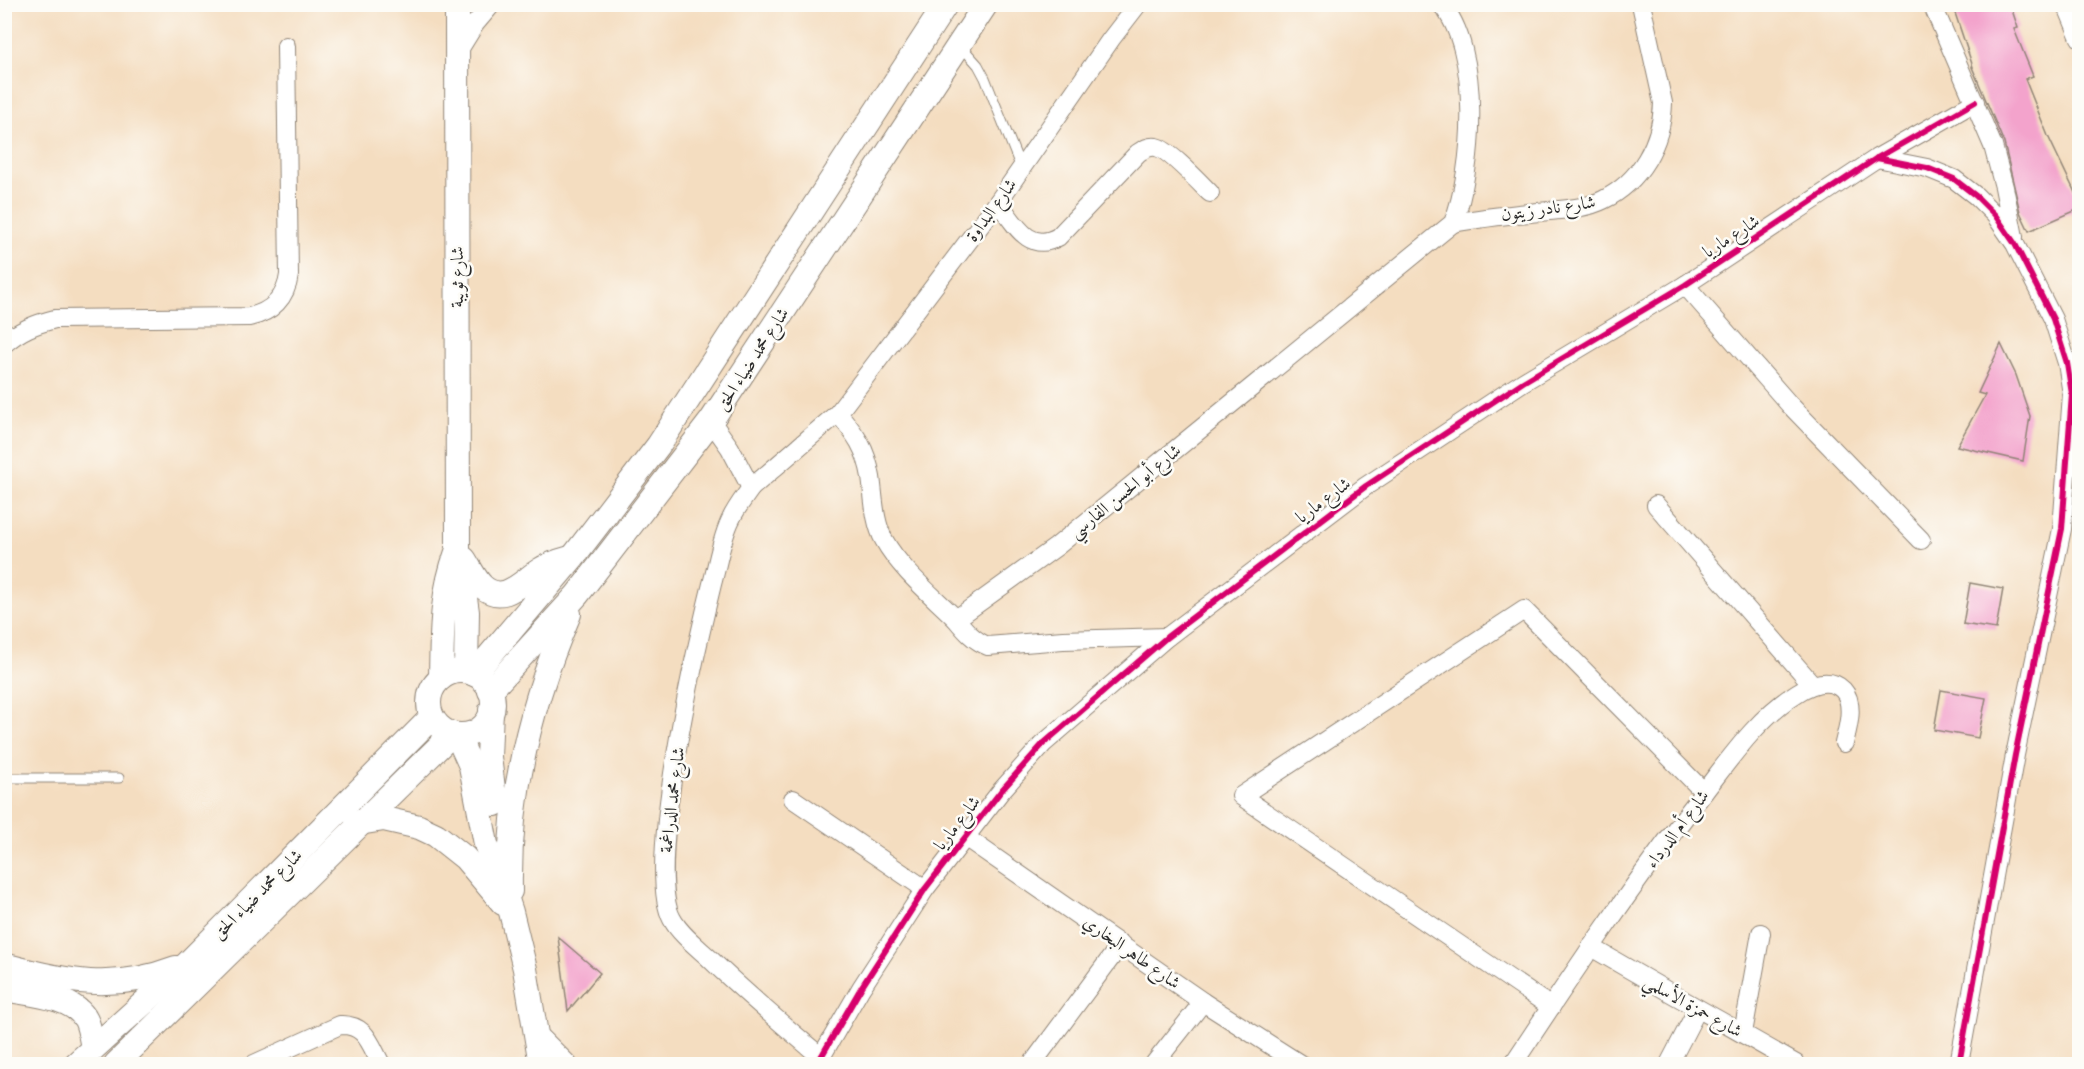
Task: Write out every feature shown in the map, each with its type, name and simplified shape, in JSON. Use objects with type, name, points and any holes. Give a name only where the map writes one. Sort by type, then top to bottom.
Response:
[{"type":"main road","name":"شارع ثويبة","points":[[456,4],[458,549],[467,612],[470,673]]},
{"type":"main road","name":"شارع محمد ضياء الحق","points":[[470,673],[573,557],[658,446],[946,4]]},
{"type":"main road","name":"شارع محمد ضياء الحق","points":[[491,701],[577,595],[711,421],[986,4]]},
{"type":"main road","name":"شارع ثويبة","points":[[441,678],[442,614],[451,569],[458,549]]},
{"type":"main road","points":[[458,549],[480,584],[485,589],[498,594],[513,591],[538,571],[573,557]]},
{"type":"main road","points":[[511,912],[510,853],[515,799],[524,746],[552,654],[577,595]]},
{"type":"main road","points":[[491,701],[482,726],[469,734],[454,734],[444,730],[432,717],[429,700],[431,692],[441,678],[449,673],[470,673],[486,684],[491,701],[489,757],[500,843],[498,872]]},
{"type":"main road","name":"شارع محمد ضياء الحق","points":[[120,1063],[351,815],[432,717]]},
{"type":"main road","name":"شارع محمد ضياء الحق","points":[[84,1056],[351,815],[454,734]]},
{"type":"main road","points":[[454,734],[471,766],[486,844],[511,912],[525,969],[541,1065]]},
{"type":"main road","points":[[351,815],[402,822],[436,835],[465,858],[511,912]]},
{"type":"main road","points":[[5,971],[56,979],[114,984],[148,977],[187,964]]},
{"type":"main road","points":[[5,971],[77,1008],[86,1020],[84,1056]]},
{"type":"street","points":[[457,55],[475,24],[492,4]]},
{"type":"street","name":"شارع البداوة","points":[[838,412],[998,202],[1111,39],[1138,4]]},
{"type":"street","points":[[1441,4],[1460,34],[1471,117],[1465,182],[1453,223]]},
{"type":"street","name":"شارع نادر زيتون","points":[[1453,223],[1483,217],[1581,207],[1603,200],[1622,188],[1640,172],[1655,143],[1663,116],[1663,102],[1641,4]]},
{"type":"street","points":[[1932,4],[1976,102],[1995,156],[2004,187],[2015,244]]},
{"type":"street","points":[[2066,4],[2079,38]]},
{"type":"street","points":[[8,334],[55,319],[249,316],[266,311],[279,300],[288,284],[289,275],[286,45]]},
{"type":"street","name":"شارع ماريا","points":[[819,1061],[925,889],[1001,791],[1044,744],[1167,637],[1366,486],[1522,382],[1685,285],[1877,158],[1976,102]]},
{"type":"street","points":[[998,202],[1029,239],[1039,243],[1049,242],[1058,237],[1138,153],[1147,147],[1157,147],[1166,152],[1210,193]]},
{"type":"street","points":[[1877,158],[1927,168],[1954,179],[1995,215],[2015,244],[2054,319],[2067,363],[2072,394],[2071,530],[2018,744],[1959,1065]]},
{"type":"street","name":"شارع أبو الحسن الفارسي","points":[[956,619],[1056,547],[1453,223]]},
{"type":"street","points":[[1685,285],[1789,404],[1921,540]]},
{"type":"street","points":[[711,421],[730,448],[751,488],[838,412],[859,438],[871,475],[876,518],[884,540],[970,635],[981,643],[988,646],[1063,640],[1167,637]]},
{"type":"street","name":"شارع محمد الدراغمة","points":[[751,488],[731,519],[698,639],[677,750],[666,829],[664,896],[672,918],[688,938],[819,1061]]},
{"type":"street","points":[[1656,506],[1812,684],[1830,683],[1840,687],[1847,695],[1849,709],[1844,743]]},
{"type":"street","points":[[1551,1007],[1241,796],[1524,610],[1704,792]]},
{"type":"street","name":"شارع أم الدرداء","points":[[1513,1065],[1591,947],[1735,752],[1768,716],[1796,693],[1812,684]]},
{"type":"street","points":[[793,799],[925,889]]},
{"type":"street","name":"شارع طاهر البخاري","points":[[965,837],[1203,1002],[1300,1065]]},
{"type":"street","points":[[1743,1034],[1761,933]]},
{"type":"street","points":[[1032,1065],[1121,944]]},
{"type":"street","name":"شارع حمزة الأسلمي","points":[[1591,947],[1796,1065]]},
{"type":"street","points":[[1154,1065],[1203,1002]]},
{"type":"street","points":[[1669,1065],[1697,1010]]},
{"type":"street","points":[[254,1065],[340,1025],[352,1024],[361,1029],[381,1065]]},
{"type":"street","points":[[537,1033],[568,1065]]},
{"type":"lane","points":[[959,44],[969,54],[985,78],[1021,168]]},
{"type":"lane","points":[[4,778],[119,778]]},
{"type":"building","points":[[1952,4],[2010,4],[2018,28],[2014,29],[2033,76],[2025,79],[2048,136],[2079,201],[2079,209],[2029,231],[2020,212],[2004,143],[1972,67]]},
{"type":"building","points":[[2001,344],[2016,375],[2030,416],[2023,461],[1957,446],[1985,395],[1978,393]]},
{"type":"building","points":[[1970,583],[2003,589],[1996,629],[1963,624]]},
{"type":"building","points":[[1941,690],[1986,698],[1978,738],[1934,730]]},
{"type":"building","points":[[558,937],[600,973],[568,1011]]},
{"type":"cycle path","points":[[817,1064],[861,988],[925,889],[1001,791],[1043,744],[1167,637],[1366,486],[1523,382],[1685,285],[1877,158],[1975,102]]},
{"type":"cycle path","points":[[1877,158],[1927,168],[1954,179],[1995,215],[2015,244],[2053,319],[2067,363],[2072,394],[2062,529],[2015,755],[1959,1064]]}]
